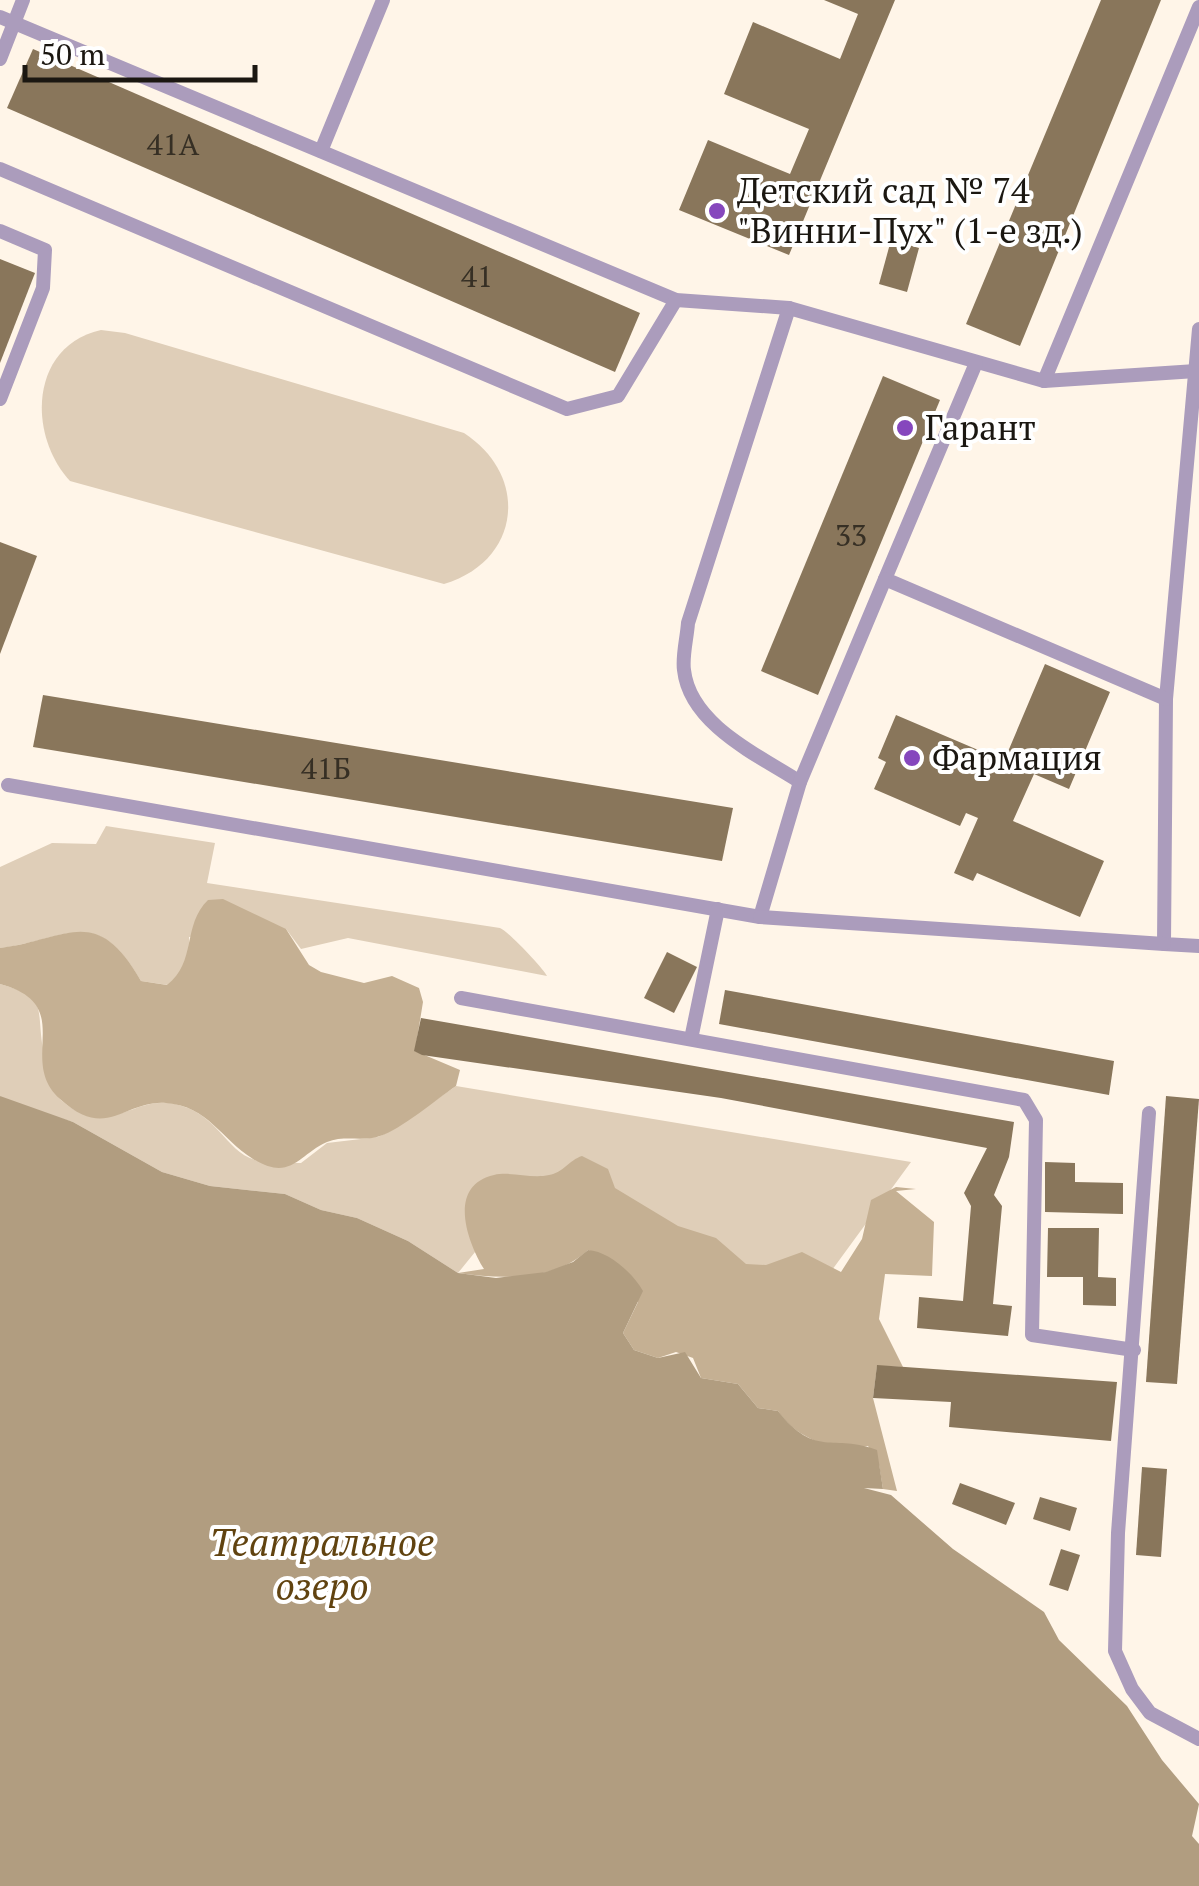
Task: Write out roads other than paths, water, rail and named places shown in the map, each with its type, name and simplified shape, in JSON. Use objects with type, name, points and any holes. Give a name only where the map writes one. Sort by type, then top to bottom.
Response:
[{"type":"lane","points":[[0,59],[7,20],[23,0]]},
{"type":"lane","points":[[321,152],[383,0]]},
{"type":"lane","points":[[1044,381],[1199,6]]},
{"type":"lane","points":[[7,20],[676,300],[788,308],[1044,381],[1196,371]]},
{"type":"lane","points":[[0,169],[566,409],[618,396],[676,300]]},
{"type":"lane","points":[[0,230],[45,250],[43,288],[0,399]]},
{"type":"lane","points":[[788,308],[688,623],[684,672],[699,707],[724,731],[800,782]]},
{"type":"lane","points":[[1164,944],[1166,699],[1182,479],[1199,329]]},
{"type":"lane","points":[[760,916],[800,782],[976,363]]},
{"type":"lane","points":[[885,580],[1166,699]]},
{"type":"lane","points":[[8,785],[760,916],[1199,946]]},
{"type":"lane","points":[[692,1038],[718,909]]},
{"type":"lane","points":[[460,998],[1024,1100],[1036,1120],[1032,1334],[1134,1350]]},
{"type":"lane","points":[[1149,1113],[1118,1533],[1115,1650],[1132,1688],[1150,1714],[1199,1740]]},
{"type":"water","name":"Театральное озеро","points":[[0,1096],[73,1122],[162,1172],[210,1186],[285,1194],[321,1210],[357,1218],[408,1241],[458,1273],[496,1278],[546,1272],[573,1262],[588,1250],[612,1259],[643,1291],[623,1333],[634,1350],[658,1358],[685,1352],[701,1378],[738,1384],[758,1408],[778,1411],[803,1435],[877,1450],[883,1489],[864,1488],[891,1495],[953,1549],[1044,1612],[1059,1640],[1127,1706],[1162,1760],[1199,1804],[1192,1836],[1199,1844],[1199,1886],[0,1886]]},
{"type":"place","name":"Детский сад № 74 \"Винни-Пух\" (1-е зд.)","points":[[717,211]]},
{"type":"place","name":"Гарант","points":[[905,428]]},
{"type":"place","name":"Фармация","points":[[912,758]]}]
